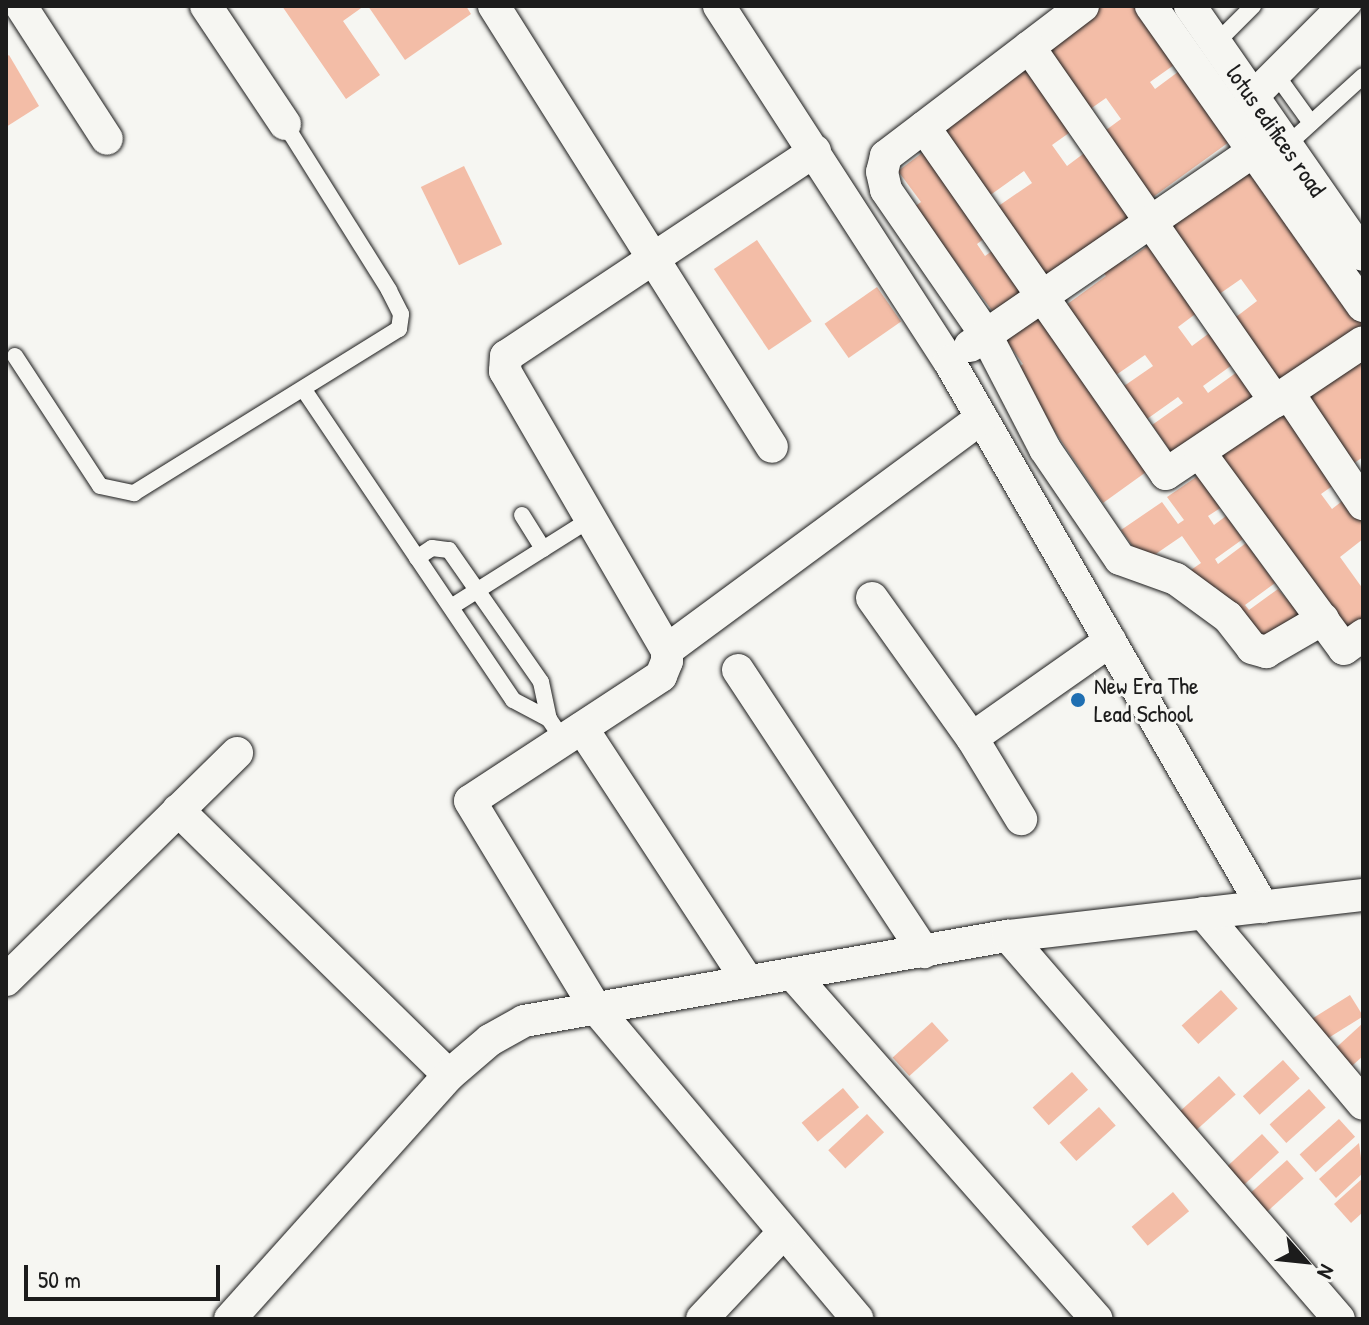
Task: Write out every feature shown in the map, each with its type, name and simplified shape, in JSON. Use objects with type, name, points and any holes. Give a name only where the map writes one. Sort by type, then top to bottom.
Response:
[{"type":"street","points":[[21,6],[107,139]]},
{"type":"street","points":[[206,6],[285,124]]},
{"type":"street","points":[[494,6],[772,447]]},
{"type":"street","points":[[719,6],[949,361],[1263,907]]},
{"type":"street","points":[[1083,6],[886,156],[882,172],[886,190],[986,335],[1045,449],[1120,559],[1176,579],[1228,617],[1252,648],[1266,652],[1323,619]]},
{"type":"street","points":[[1151,6],[1272,144],[1363,306]]},
{"type":"street","name":"lotus edifices road","points":[[1197,9],[1215,44],[1252,98],[1272,144],[1363,255]]},
{"type":"street","points":[[1029,47],[1149,223],[1363,504]]},
{"type":"street","points":[[924,127],[1166,474],[1363,342]]},
{"type":"street","points":[[949,361],[1149,223],[1272,144]]},
{"type":"street","points":[[667,650],[505,371],[506,356],[815,151]]},
{"type":"street","points":[[858,1319],[594,1006],[470,801],[565,729],[661,676],[667,650],[982,418]]},
{"type":"street","points":[[1200,453],[1344,649],[1363,635]]},
{"type":"street","points":[[872,598],[972,738],[1021,819]]},
{"type":"street","points":[[972,738],[1110,641]]},
{"type":"street","points":[[738,670],[924,952]]},
{"type":"street","points":[[565,729],[748,982]]},
{"type":"street","points":[[6,980],[237,753]]},
{"type":"street","points":[[178,810],[449,1075]]},
{"type":"street","points":[[230,1319],[449,1075],[490,1040],[524,1021],[594,1006],[795,977],[1008,936],[1363,895]]},
{"type":"street","points":[[1203,913],[1363,1104]]},
{"type":"street","points":[[1008,936],[1339,1319]]},
{"type":"street","points":[[795,977],[1096,1319]]},
{"type":"street","points":[[702,1319],[783,1233]]},
{"type":"lane","points":[[1215,44],[1253,6]]},
{"type":"lane","points":[[1252,98],[1333,6]]},
{"type":"lane","points":[[1252,98],[1280,80],[1353,6]]},
{"type":"lane","points":[[1272,144],[1311,123],[1363,76]]},
{"type":"lane","points":[[1280,80],[1311,123]]},
{"type":"lane","points":[[15,356],[100,486],[117,493],[155,484],[304,390],[402,322],[389,290],[285,124]]},
{"type":"lane","points":[[304,390],[513,700],[565,729]]},
{"type":"lane","points":[[522,515],[543,549]]},
{"type":"lane","points":[[451,607],[591,519]]},
{"type":"lane","points":[[417,558],[432,548],[449,550],[541,682],[565,729]]},
{"type":"building","points":[[282,6],[364,6],[343,21],[380,75],[346,99]]},
{"type":"building","points":[[368,6],[466,6],[471,14],[405,60]]},
{"type":"building","points":[[1092,6],[1142,6],[1181,60],[1150,82],[1155,89],[1186,66],[1236,137],[1149,200],[1102,133],[1121,119],[1106,98],[1086,112],[1038,45]]},
{"type":"building","points":[[9,55],[39,106],[6,127],[6,57]]},
{"type":"building","points":[[1025,55],[1076,128],[1052,145],[1067,166],[1091,148],[1138,213],[1048,278],[997,207],[1032,183],[1024,171],[989,196],[938,125]]},
{"type":"building","points":[[926,150],[990,234],[977,244],[985,256],[996,248],[1026,288],[994,313],[914,207],[921,202],[898,171]]},
{"type":"building","points":[[464,166],[502,244],[459,265],[421,187]]},
{"type":"building","points":[[1254,166],[1363,318],[1363,326],[1279,386],[1232,320],[1257,301],[1241,279],[1215,297],[1167,230]]},
{"type":"building","points":[[757,240],[812,321],[769,350],[714,269]]},
{"type":"building","points":[[1154,241],[1202,309],[1178,327],[1192,346],[1216,328],[1239,360],[1203,386],[1208,393],[1244,367],[1264,396],[1176,459],[1152,425],[1183,403],[1178,397],[1147,419],[1124,386],[1153,366],[1145,355],[1116,375],[1066,305],[1106,276],[1102,270],[1122,255],[1127,261]]},
{"type":"building","points":[[877,287],[901,321],[849,358],[825,324]]},
{"type":"building","points":[[1038,314],[1153,467],[1103,503],[1014,371],[1023,364],[1005,339]]},
{"type":"building","points":[[1363,349],[1363,457],[1350,466],[1299,396]]},
{"type":"building","points":[[1283,405],[1338,482],[1321,494],[1332,509],[1346,498],[1363,522],[1363,539],[1340,557],[1363,589],[1363,628],[1345,641],[1213,457]]},
{"type":"building","points":[[1202,473],[1222,507],[1208,516],[1214,525],[1226,516],[1243,539],[1215,559],[1218,564],[1246,543],[1275,583],[1245,605],[1249,610],[1278,589],[1308,623],[1261,650],[1216,587],[1204,595],[1188,572],[1201,563],[1182,536],[1144,562],[1121,530],[1162,502],[1178,524],[1184,520],[1167,497]]},
{"type":"building","points":[[1221,990],[1238,1009],[1198,1044],[1182,1025]]},
{"type":"building","points":[[1350,995],[1363,1016],[1318,1044],[1305,1023]]},
{"type":"building","points":[[932,1022],[949,1041],[909,1076],[893,1057]]},
{"type":"building","points":[[1363,1023],[1363,1056],[1344,1073],[1328,1055]]},
{"type":"building","points":[[1283,1060],[1300,1079],[1260,1115],[1243,1096]]},
{"type":"building","points":[[1072,1072],[1088,1090],[1049,1125],[1033,1107]]},
{"type":"building","points":[[1219,1076],[1236,1095],[1196,1131],[1179,1112]]},
{"type":"building","points":[[843,1088],[859,1107],[818,1142],[802,1123]]},
{"type":"building","points":[[1309,1089],[1326,1108],[1286,1143],[1270,1124]]},
{"type":"building","points":[[1099,1107],[1116,1126],[1076,1161],[1060,1142]]},
{"type":"building","points":[[867,1114],[884,1132],[845,1168],[828,1150]]},
{"type":"building","points":[[1339,1119],[1355,1137],[1316,1172],[1300,1154]]},
{"type":"building","points":[[1262,1134],[1279,1152],[1240,1189],[1223,1171]]},
{"type":"building","points":[[1359,1143],[1363,1173],[1336,1198],[1319,1179]]},
{"type":"building","points":[[1287,1160],[1304,1179],[1264,1215],[1247,1196]]},
{"type":"building","points":[[1363,1178],[1363,1212],[1351,1223],[1334,1204]]},
{"type":"building","points":[[1173,1192],[1189,1211],[1148,1246],[1132,1227]]},
{"type":"place","name":"New Era The Lead School","points":[[1078,700]]}]
